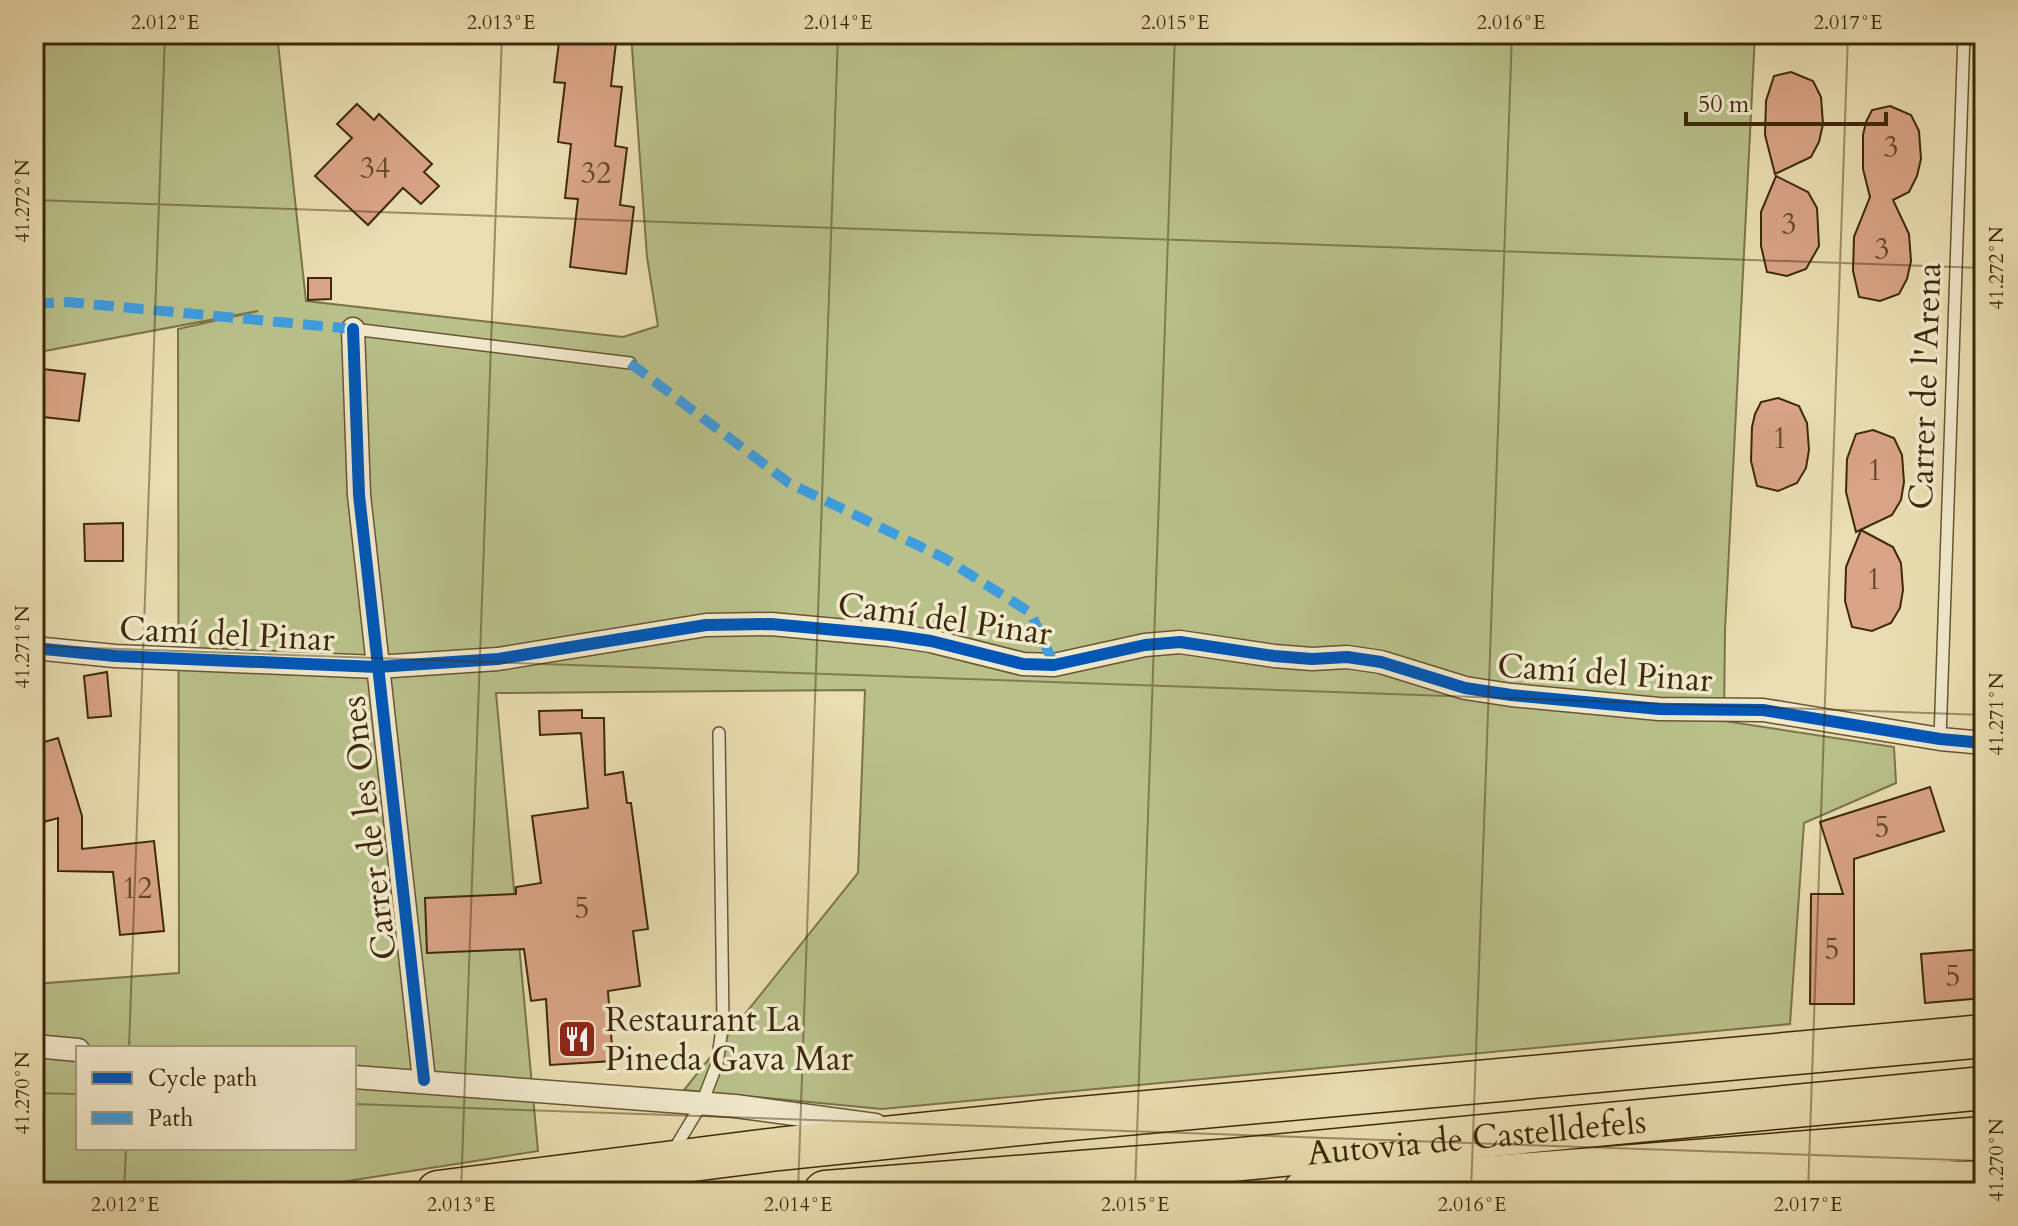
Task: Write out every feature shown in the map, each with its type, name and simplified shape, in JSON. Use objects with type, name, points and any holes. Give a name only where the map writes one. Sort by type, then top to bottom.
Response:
[{"type":"highway","points":[[438,1192],[935,1133],[1984,1036]]},
{"type":"highway","name":"Autovia de Castelldefels","points":[[825,1192],[1231,1160],[1672,1115],[1984,1088]]},
{"type":"highway","name":"Autovia de Castelldefels","points":[[1304,1192],[1984,1138]]},
{"type":"highway","points":[[1507,1175],[1783,1188],[1984,1182]]},
{"type":"street","name":"Carrer de les Ones","points":[[353,329],[359,495],[424,1080]]},
{"type":"street","name":"Camí del Pinar","points":[[34,648],[115,656],[377,667],[498,659],[706,625],[771,624],[890,635],[931,641],[1023,664],[1054,665],[1145,645],[1180,642],[1274,656],[1312,659],[1347,657],[1381,662],[1465,688],[1511,695],[1659,709],[1763,710],[1940,739],[1984,743]]},
{"type":"street","points":[[34,1046],[76,1050]]},
{"type":"street","points":[[356,1077],[702,1103],[935,1133]]},
{"type":"lane","name":"Carrer de l'Arena","points":[[1940,739],[1964,34]]},
{"type":"lane","points":[[353,329],[630,363]]},
{"type":"lane","points":[[666,1163],[702,1103],[717,1064],[723,1021],[719,733]]},
{"type":"green space","points":[[34,34],[277,34],[306,301],[623,337],[658,326],[647,257],[631,34],[1755,34],[1725,630],[1724,721],[1894,747],[1896,783],[1804,823],[1790,1024],[882,1109],[684,1090],[858,873],[865,690],[496,693],[538,1151],[278,1192],[34,1192],[34,984],[179,973],[178,329],[258,311],[34,353]]},
{"type":"building","points":[[560,34],[617,34],[611,86],[622,87],[615,146],[627,148],[620,205],[634,207],[626,274],[570,267],[578,199],[565,198],[571,144],[558,142],[565,83],[554,82]]},
{"type":"building","points":[[1791,72],[1813,81],[1821,97],[1823,124],[1811,157],[1775,174],[1765,135],[1766,101],[1774,76]]},
{"type":"building","points":[[357,104],[374,120],[379,114],[432,164],[424,172],[439,186],[421,204],[403,188],[368,225],[315,176],[352,138],[337,124]]},
{"type":"building","points":[[1890,106],[1911,115],[1919,131],[1921,159],[1909,192],[1893,200],[1909,234],[1911,261],[1907,279],[1899,294],[1880,301],[1859,297],[1853,271],[1854,237],[1870,197],[1863,169],[1866,122],[1872,110]]},
{"type":"building","points":[[1776,176],[1808,192],[1817,208],[1819,246],[1806,269],[1787,276],[1767,272],[1761,246],[1761,212]]},
{"type":"building","points":[[308,278],[331,278],[331,299],[308,300]]},
{"type":"building","points":[[34,368],[85,374],[79,421],[34,416]]},
{"type":"building","points":[[1778,398],[1799,406],[1807,423],[1809,450],[1806,468],[1797,483],[1778,491],[1757,486],[1751,461],[1755,414],[1761,402]]},
{"type":"building","points":[[1873,430],[1894,438],[1902,455],[1904,482],[1901,500],[1892,515],[1856,532],[1846,492],[1847,459],[1856,434]]},
{"type":"building","points":[[123,523],[123,561],[85,561],[84,524]]},
{"type":"building","points":[[1861,530],[1893,547],[1901,563],[1903,590],[1900,608],[1891,623],[1872,631],[1852,627],[1845,601],[1846,567]]},
{"type":"building","points":[[107,672],[111,716],[88,718],[84,676]]},
{"type":"building","points":[[582,710],[582,718],[604,718],[605,775],[623,772],[627,803],[631,803],[648,929],[633,931],[640,986],[608,991],[613,1061],[550,1065],[546,999],[531,1001],[524,949],[427,953],[425,898],[516,894],[516,887],[541,883],[532,816],[588,808],[581,733],[540,735],[539,711]]},
{"type":"building","points":[[58,738],[82,816],[82,849],[154,841],[164,931],[120,935],[113,872],[58,871],[58,818],[40,823],[34,803],[34,745]]},
{"type":"building","points":[[1930,787],[1944,831],[1854,859],[1854,1004],[1810,1004],[1811,894],[1843,894],[1820,822]]},
{"type":"building","points":[[1984,949],[1984,998],[1925,1003],[1921,954]]},
{"type":"marked path","points":[[34,304],[68,302],[353,329]]},
{"type":"marked path","points":[[630,363],[789,483],[944,558],[1031,613],[1054,665]]},
{"type":"cycle path","points":[[353,329],[359,495],[424,1080]]},
{"type":"cycle path","points":[[34,648],[115,656],[377,667],[498,659],[706,625],[771,624],[890,635],[931,641],[1023,664],[1054,665],[1145,645],[1180,642],[1274,656],[1312,659],[1347,657],[1381,662],[1465,688],[1511,695],[1659,709],[1763,710],[1940,739],[1984,743]]},
{"type":"place","name":"Restaurant La Pineda Gava Mar","points":[[577,1039]]}]
